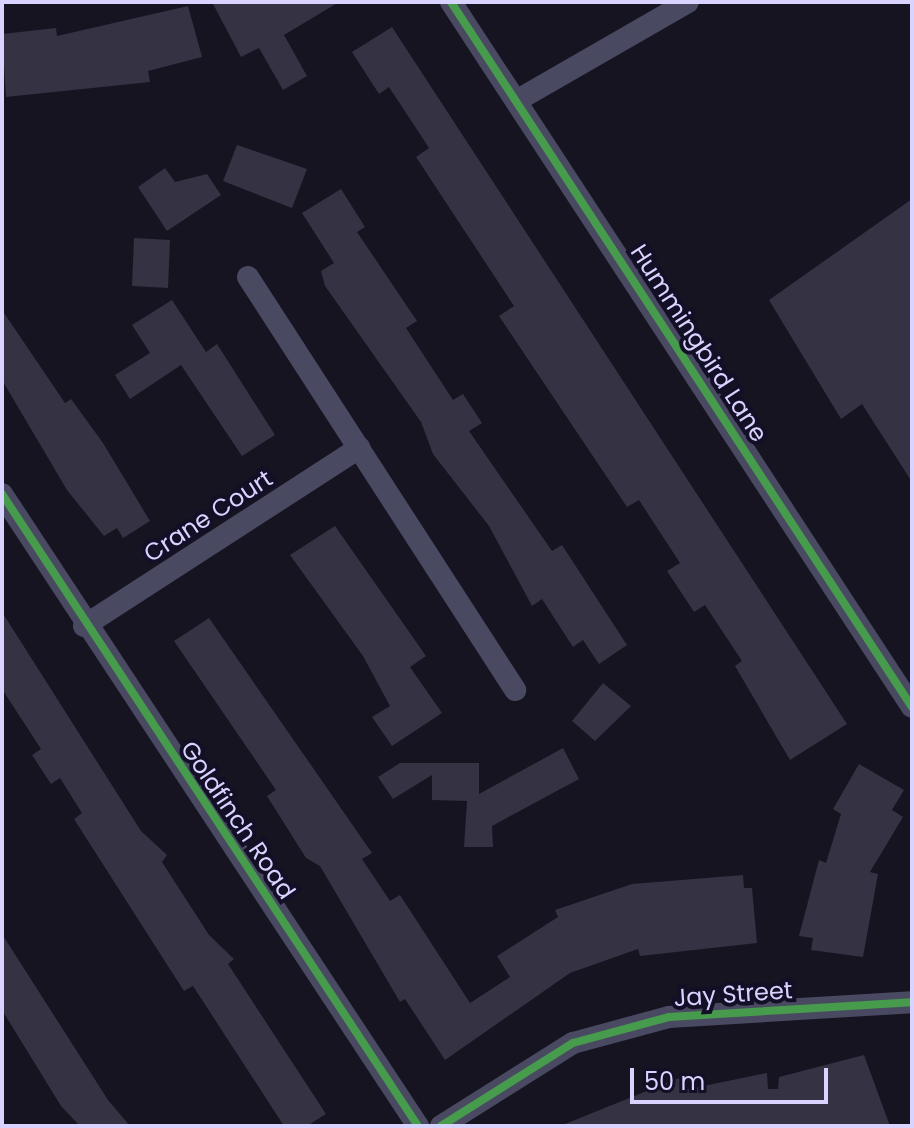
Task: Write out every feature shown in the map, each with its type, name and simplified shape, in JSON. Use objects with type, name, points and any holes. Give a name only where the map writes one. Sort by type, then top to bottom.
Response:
[{"type":"street","name":"Hummingbird Lane","points":[[451,2],[912,707]]},
{"type":"street","points":[[516,101],[688,2]]},
{"type":"street","points":[[248,277],[515,690]]},
{"type":"street","name":"Crane Court","points":[[84,626],[359,448]]},
{"type":"street","name":"Goldfinch Road","points":[[2,494],[84,626],[418,1126]]},
{"type":"street","name":"Jay Street","points":[[441,1126],[573,1043],[656,1021],[912,1002]]},
{"type":"building","points":[[212,2],[339,2],[284,35],[307,76],[283,90],[259,48],[241,57]]},
{"type":"building","points":[[188,6],[202,57],[148,71],[150,82],[6,97],[2,34],[56,28],[57,36]]},
{"type":"building","points":[[392,27],[847,724],[790,760],[735,666],[742,661],[705,605],[694,612],[667,571],[680,563],[639,500],[627,507],[499,316],[514,306],[416,157],[429,148],[389,87],[379,94],[352,52]]},
{"type":"building","points":[[237,145],[307,169],[292,208],[223,181]]},
{"type":"building","points":[[165,168],[175,182],[207,174],[221,195],[167,231],[138,187]]},
{"type":"building","points":[[341,189],[365,227],[357,232],[417,321],[406,328],[453,400],[463,394],[482,423],[469,431],[552,551],[562,545],[627,645],[599,664],[583,640],[573,647],[542,599],[532,606],[489,526],[433,454],[421,422],[325,286],[321,271],[334,263],[302,213]]},
{"type":"building","points":[[912,199],[912,482],[862,404],[841,419],[769,300]]},
{"type":"building","points":[[134,238],[170,240],[168,288],[132,286]]},
{"type":"building","points":[[172,300],[206,352],[217,344],[275,435],[242,456],[181,365],[130,399],[115,375],[150,353],[132,325]]},
{"type":"building","points":[[2,310],[65,403],[71,399],[103,443],[150,521],[123,538],[117,528],[104,536],[67,490],[2,380]]},
{"type":"building","points":[[335,526],[426,656],[410,667],[442,713],[392,746],[372,717],[390,706],[363,656],[290,555]]},
{"type":"building","points":[[2,612],[141,831],[167,855],[162,862],[209,935],[234,959],[228,964],[326,1114],[307,1126],[284,1126],[193,986],[184,991],[74,819],[82,813],[60,778],[51,784],[32,755],[41,749],[2,689]]},
{"type":"building","points":[[209,618],[372,853],[362,859],[390,901],[400,895],[470,1003],[510,977],[497,956],[558,917],[555,910],[632,884],[743,875],[744,888],[752,888],[757,943],[640,956],[638,949],[570,973],[445,1060],[405,999],[400,1002],[320,866],[306,858],[267,796],[276,790],[174,641]]},
{"type":"building","points":[[603,683],[631,706],[595,741],[572,721]]},
{"type":"building","points":[[563,748],[579,779],[492,826],[493,847],[464,847],[467,801],[432,800],[432,775],[393,799],[378,777],[400,763],[479,763],[479,794]]},
{"type":"building","points":[[859,764],[904,790],[892,810],[903,817],[870,872],[878,874],[863,957],[811,950],[813,938],[799,936],[819,860],[826,863],[841,814],[833,809]]},
{"type":"building","points":[[2,934],[108,1100],[130,1126],[80,1126],[61,1106],[2,1010]]},
{"type":"building","points":[[864,1055],[890,1126],[560,1126],[679,1078],[684,1090],[767,1073],[768,1089],[778,1089],[779,1077]]},
{"type":"cycle path","points":[[451,2],[912,707]]},
{"type":"cycle path","points":[[2,494],[418,1126]]},
{"type":"cycle path","points":[[441,1126],[573,1043],[669,1017],[912,1002]]}]
